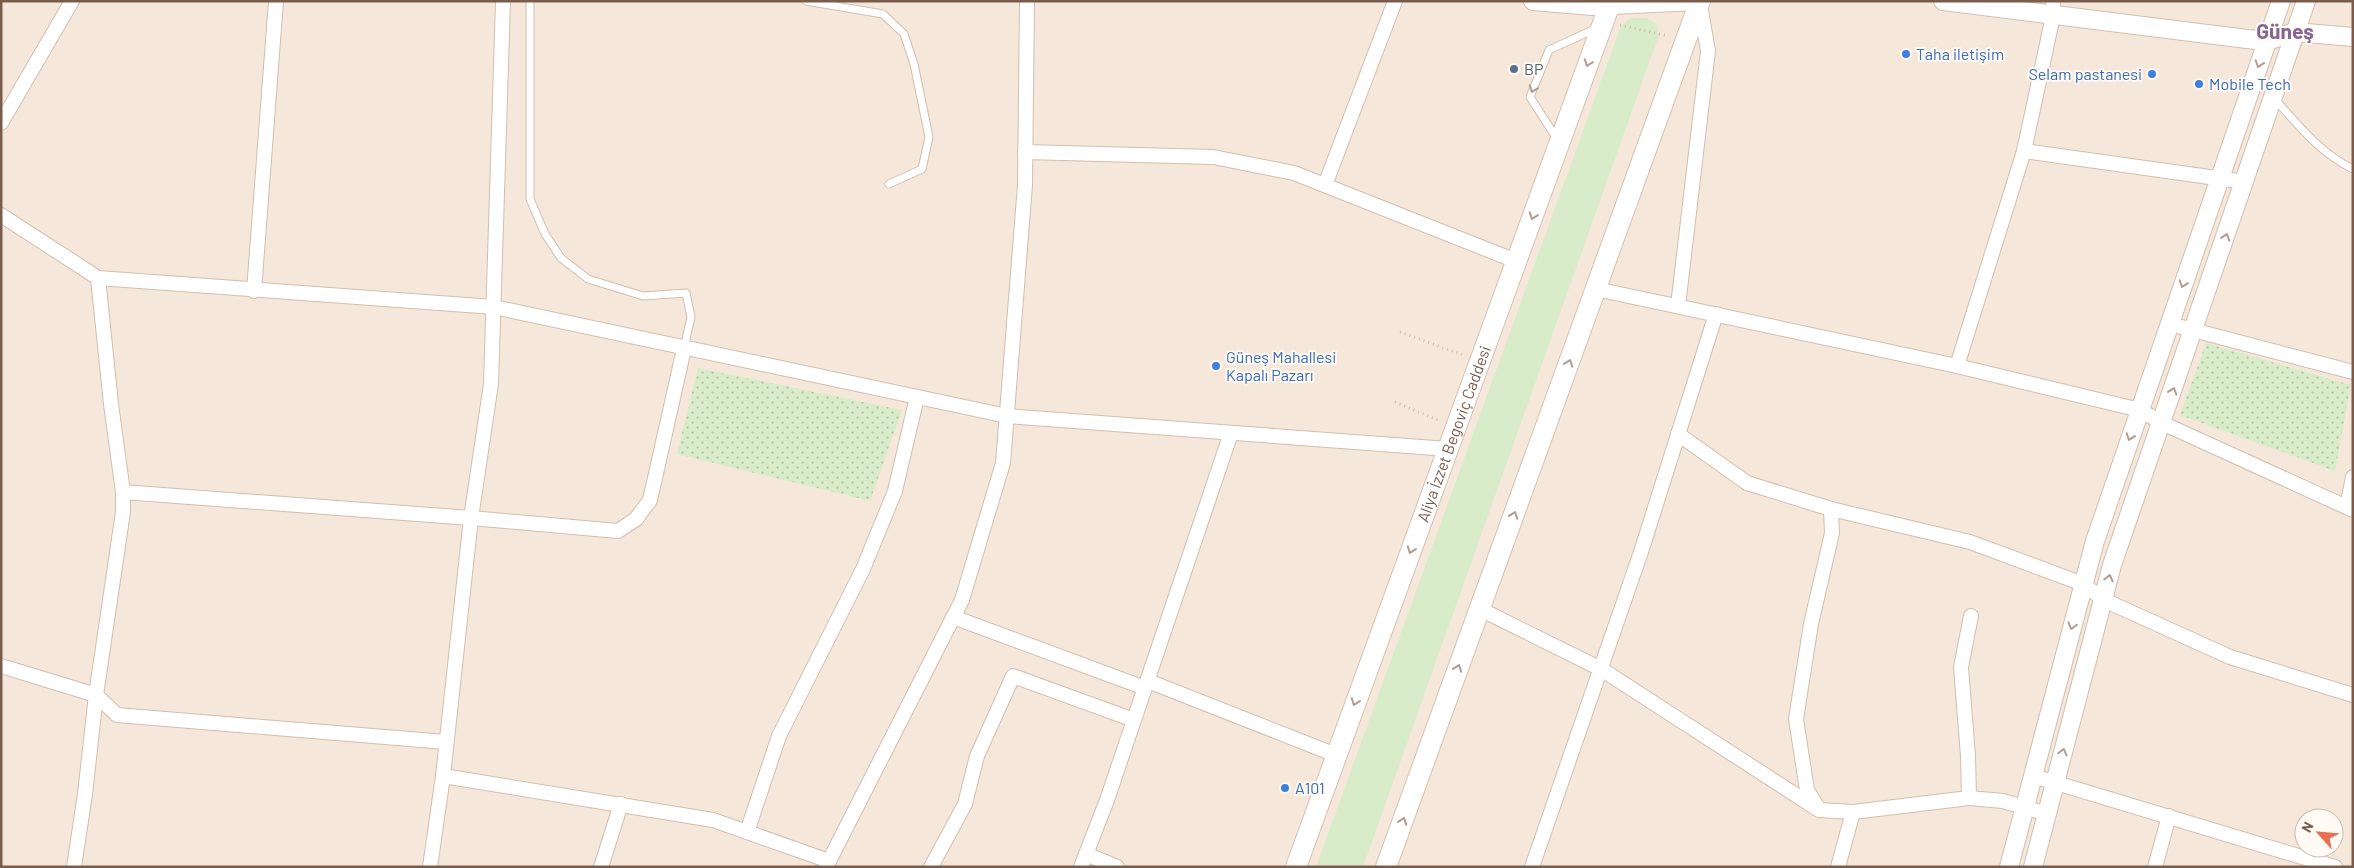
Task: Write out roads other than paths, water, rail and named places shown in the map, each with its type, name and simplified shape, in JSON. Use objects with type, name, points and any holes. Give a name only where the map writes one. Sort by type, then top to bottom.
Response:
[{"type":"main road","points":[[1386,867],[1596,289],[1698,1]]},
{"type":"main road","name":"Aliya İzzet Begoviç Caddesi","points":[[1296,867],[1607,13]]},
{"type":"street","points":[[1,123],[72,1]]},
{"type":"street","points":[[254,291],[276,1]]},
{"type":"street","points":[[430,867],[443,776],[471,518],[491,384],[503,1]]},
{"type":"street","points":[[443,776],[713,820],[828,864],[962,600],[1003,463],[1025,185],[1027,1]]},
{"type":"street","points":[[1325,185],[1395,1]]},
{"type":"street","points":[[1533,1],[1607,13],[1698,1],[1708,51],[1678,306]]},
{"type":"street","points":[[1943,1],[2053,9],[2267,41],[2295,32],[2353,37]]},
{"type":"street","points":[[2009,867],[2095,541],[2281,1]]},
{"type":"street","points":[[2033,867],[2112,565],[2194,332],[2306,1]]},
{"type":"street","points":[[1958,366],[2024,151],[2053,9]]},
{"type":"street","points":[[2024,151],[2245,182]]},
{"type":"street","points":[[1025,152],[1213,157],[1294,173],[1516,261]]},
{"type":"street","points":[[1,215],[98,278],[494,308],[1007,416],[1448,449]]},
{"type":"street","points":[[74,867],[86,794],[96,695],[123,512],[123,492],[111,404],[98,278]]},
{"type":"street","points":[[1596,289],[1958,366],[2140,410],[2162,423],[2350,508],[2353,476]]},
{"type":"street","points":[[1532,867],[1641,552],[1716,314]]},
{"type":"street","points":[[2170,324],[2194,332],[2353,372]]},
{"type":"street","points":[[123,492],[618,531],[628,526],[644,510],[654,488],[684,349]]},
{"type":"street","points":[[747,832],[779,736],[863,569],[895,491],[917,397]]},
{"type":"street","points":[[1117,867],[1083,860],[1134,720],[1232,434]]},
{"type":"street","points":[[1678,434],[1747,483],[1831,509],[1970,542],[2083,584],[2104,600],[2230,657],[2353,695]]},
{"type":"street","points":[[1819,810],[1807,790],[1796,719],[1811,624],[1832,532],[1831,509]]},
{"type":"street","points":[[1480,609],[1600,669],[1819,810],[1853,812],[1969,798],[2003,801],[2047,814]]},
{"type":"street","points":[[1969,798],[1968,756],[1961,667],[1971,616]]},
{"type":"street","points":[[953,617],[1336,755]]},
{"type":"street","points":[[1,666],[96,695],[116,715],[446,742]]},
{"type":"street","points":[[931,867],[965,804],[978,756],[1013,676],[1134,720]]},
{"type":"street","points":[[2033,776],[2335,867]]},
{"type":"street","points":[[601,867],[621,804]]},
{"type":"street","points":[[1838,867],[1853,812]]},
{"type":"street","points":[[2155,867],[2169,816]]},
{"type":"lane","points":[[530,1],[530,199],[545,234],[561,258],[588,279],[643,296],[686,294],[691,317],[684,349]]},
{"type":"lane","points":[[806,1],[883,14],[904,34],[914,64],[928,137],[922,170],[890,184]]},
{"type":"lane","points":[[1559,143],[1530,97],[1549,50],[1607,13]]},
{"type":"lane","points":[[2274,97],[2321,149],[2338,162],[2353,169]]},
{"type":"place","name":"Taha iletişim","points":[[1906,54]]},
{"type":"place","name":"BP","points":[[1514,69]]},
{"type":"place","name":"Selam pastanesi","points":[[2152,74]]},
{"type":"place","name":"Mobile Tech","points":[[2199,84]]},
{"type":"place","name":"Güneş Mahallesi Kapalı Pazarı","points":[[1216,366]]},
{"type":"place","name":"A101","points":[[1285,788]]},
{"type":"district","name":"Güneş","points":[[2285,32]]}]
